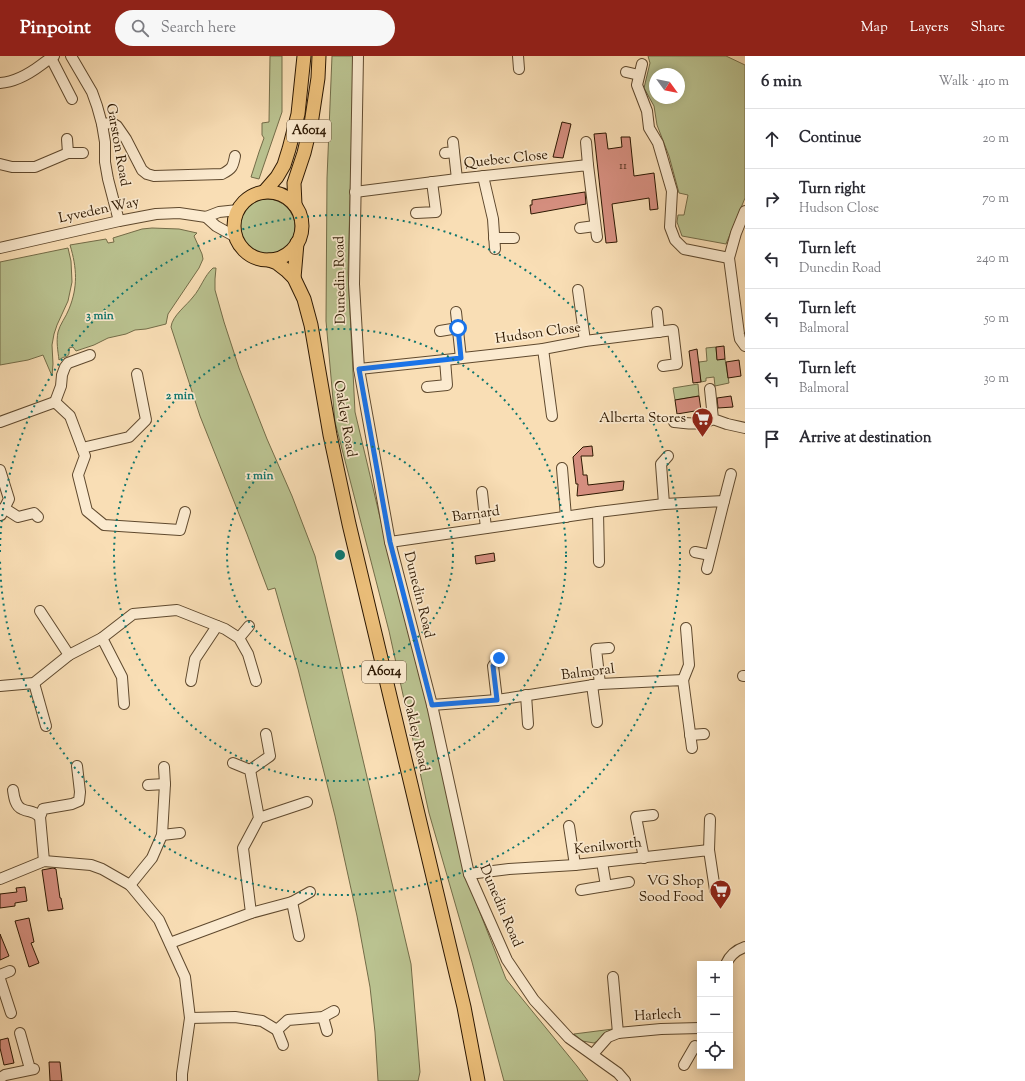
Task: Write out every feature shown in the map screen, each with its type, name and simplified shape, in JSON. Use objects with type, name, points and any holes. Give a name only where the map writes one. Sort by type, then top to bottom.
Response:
[{"type":"main road","name":"A6014","points":[[264,192],[277,177],[284,165],[289,149],[298,114],[304,56]]},
{"type":"main road","name":"A6014","points":[[295,205],[294,183],[306,146],[311,124],[318,78],[319,56]]},
{"type":"main road","points":[[264,192],[275,193],[286,197],[295,205],[300,214],[302,224],[301,234],[297,243],[290,252],[280,258],[269,260],[258,259],[248,254],[236,237],[234,228],[238,210],[244,201],[253,195],[264,192]]},
{"type":"main road","points":[[294,278],[297,243]]},
{"type":"main road","name":"Oakley Road","points":[[269,260],[277,263],[294,278],[304,299],[311,325],[330,435],[349,524],[464,1007],[478,1081]]},
{"type":"street","name":"Garston Road","points":[[71,56],[92,92],[97,106],[105,142],[105,162],[108,179],[118,221]]},
{"type":"street","name":"Dunedin Road","points":[[358,56],[354,284],[359,369],[390,542],[432,705],[469,874],[507,960],[534,1000],[569,1038],[618,1073],[625,1081]]},
{"type":"street","points":[[518,56],[519,69]]},
{"type":"street","points":[[0,83],[13,81],[37,68],[52,57],[72,99]]},
{"type":"street","points":[[642,64],[637,85],[647,110],[649,128],[658,143],[672,192],[670,227],[674,240],[684,249],[729,258]]},
{"type":"street","points":[[626,72],[639,75]]},
{"type":"street","points":[[102,124],[112,123],[117,126],[126,139],[142,170],[147,174],[154,176],[222,174],[230,170],[234,164],[234,156]]},
{"type":"street","points":[[67,139],[68,153]]},
{"type":"street","points":[[586,142],[597,237]]},
{"type":"street","points":[[451,149],[457,179]]},
{"type":"street","points":[[0,164],[12,167],[35,167],[68,153],[83,153]]},
{"type":"street","name":"Quebec Close","points":[[355,192],[588,165]]},
{"type":"street","points":[[483,176],[493,219],[495,249]]},
{"type":"street","points":[[416,213],[436,212],[432,182]]},
{"type":"street","name":"Lyveden Way","points":[[0,248],[118,221],[156,214],[179,213],[206,217],[219,212],[238,210]]},
{"type":"street","points":[[745,211],[736,233],[729,258],[739,334],[740,339],[745,346]]},
{"type":"street","name":"Lyveden Way","points":[[206,217],[216,226],[236,237]]},
{"type":"street","points":[[580,228],[595,226]]},
{"type":"street","points":[[494,238],[514,238]]},
{"type":"street","points":[[578,290],[585,341]]},
{"type":"street","points":[[456,312],[461,358]]},
{"type":"street","points":[[657,312],[658,332]]},
{"type":"street","points":[[440,331],[458,328]]},
{"type":"street","name":"Hudson Close","points":[[359,369],[543,349],[585,341],[673,330],[677,364],[663,366]]},
{"type":"street","points":[[543,349],[552,416]]},
{"type":"street","points":[[0,422],[55,402],[61,386],[62,375],[65,367],[68,363],[90,355]]},
{"type":"street","points":[[427,387],[447,385],[445,360]]},
{"type":"street","points":[[82,448],[129,437],[146,420],[136,374]]},
{"type":"street","points":[[710,389],[713,419]]},
{"type":"street","points":[[55,402],[70,416],[86,456],[78,475],[87,511],[104,525],[180,530],[185,512]]},
{"type":"street","points":[[674,422],[700,424],[706,423],[713,419],[745,428]]},
{"type":"street","points":[[664,504],[661,464],[668,456]]},
{"type":"street","points":[[562,468],[566,517]]},
{"type":"street","points":[[0,470],[8,499],[2,512],[18,517],[34,513],[38,517]]},
{"type":"street","points":[[707,568],[732,474]]},
{"type":"street","points":[[482,492],[486,528]]},
{"type":"street","name":"Barnard","points":[[390,542],[598,512],[664,504],[724,501]]},
{"type":"street","points":[[598,512],[599,562]]},
{"type":"street","points":[[695,552],[710,555]]},
{"type":"street","points":[[0,686],[34,683],[69,655],[102,638],[133,614],[177,610],[225,629],[239,638],[248,654],[256,681]]},
{"type":"street","points":[[40,611],[69,655]]},
{"type":"street","points":[[191,681],[195,659],[217,626]]},
{"type":"street","points":[[239,638],[249,626]]},
{"type":"street","points":[[686,628],[689,665],[683,680],[692,748]]},
{"type":"street","points":[[102,638],[122,676],[124,704]]},
{"type":"street","points":[[597,722],[596,649],[609,648]]},
{"type":"street","points":[[497,700],[493,666],[499,658]]},
{"type":"street","name":"Balmoral","points":[[432,705],[497,700],[596,684],[683,680]]},
{"type":"street","points":[[34,683],[46,726]]},
{"type":"street","points":[[526,695],[528,724]]},
{"type":"street","points":[[250,770],[270,756],[266,734]]},
{"type":"street","points":[[690,735],[704,734]]},
{"type":"street","points":[[233,763],[250,770]]},
{"type":"street","points":[[44,861],[40,817],[43,809],[72,804],[79,801],[80,792],[77,766]]},
{"type":"street","points":[[130,885],[152,858],[162,835],[165,784],[164,767]]},
{"type":"street","points":[[250,770],[259,818],[243,848],[251,913]]},
{"type":"street","points":[[148,785],[165,784]]},
{"type":"street","points":[[13,790],[17,804],[22,809],[34,812],[40,817]]},
{"type":"street","points":[[259,818],[307,802]]},
{"type":"street","points":[[644,858],[636,817],[653,815]]},
{"type":"street","points":[[710,819],[709,850],[715,890]]},
{"type":"street","points":[[569,826],[575,865]]},
{"type":"street","points":[[162,835],[180,833]]},
{"type":"street","name":"Kenilworth","points":[[469,874],[509,869],[575,865],[709,850]]},
{"type":"street","points":[[0,879],[44,861],[91,865],[102,869],[130,885],[159,920],[185,977],[190,1018],[182,1081]]},
{"type":"street","points":[[602,862],[606,886]]},
{"type":"street","points":[[581,890],[629,882]]},
{"type":"street","points":[[170,943],[251,913],[292,902],[310,892]]},
{"type":"street","points":[[292,902],[299,936]]},
{"type":"street","points":[[728,961],[732,954],[745,946]]},
{"type":"street","points":[[0,975],[10,971]]},
{"type":"street","points":[[0,979],[11,1013]]},
{"type":"street","name":"Harlech","points":[[610,983],[618,1033]]},
{"type":"street","points":[[277,1030],[288,1020],[323,1017],[334,1011]]},
{"type":"street","points":[[190,1018],[235,1017],[262,1021],[277,1030],[283,1045]]},
{"type":"street","points":[[323,1017],[327,1031]]},
{"type":"street","name":"Harlech","points":[[593,1054],[608,1037],[618,1033],[661,1029],[697,1028]]},
{"type":"street","points":[[0,1078],[5,1075],[32,1069],[20,1033]]},
{"type":"street","points":[[684,1065],[695,1046],[697,1047]]},
{"type":"green space","points":[[270,56],[282,56],[282,112],[259,179],[251,177],[264,138],[262,135],[262,123],[269,122]]},
{"type":"green space","points":[[332,56],[355,56],[348,273],[355,412],[396,585],[433,728],[466,877],[506,979],[588,1081],[504,1081],[472,962],[429,813],[389,631],[335,422],[326,321],[327,178]]},
{"type":"green space","points":[[648,56],[726,56],[745,65],[745,198],[726,244],[682,236],[677,222],[678,215],[684,215],[688,195],[679,193],[669,156],[657,125],[653,104],[685,104],[685,68],[649,68],[649,97],[644,88],[650,63]]},
{"type":"green space","points":[[267,199],[278,201],[287,207],[293,216],[295,227],[293,238],[287,247],[278,253],[267,255],[256,253],[247,247],[241,238],[239,227],[241,216],[247,207],[256,201]]},
{"type":"green space","points":[[142,229],[179,229],[197,233],[194,236],[203,259],[199,268],[168,314],[166,324],[135,330],[126,334],[108,338],[94,345],[76,351],[73,347],[69,348],[69,354],[59,360],[57,343],[58,332],[72,301],[76,277],[70,245],[106,239],[108,243],[114,242],[113,238]]},
{"type":"green space","points":[[68,248],[71,261],[72,282],[68,301],[54,334],[52,345],[52,376],[43,355],[28,360],[0,365],[0,262]]},
{"type":"green space","points":[[213,268],[216,268],[215,290],[239,368],[315,556],[411,964],[420,1072],[418,1081],[378,1081],[370,987],[357,916],[335,816],[298,669],[275,588],[268,590],[200,416],[171,327],[174,319],[196,293]]},
{"type":"green space","points":[[716,347],[717,359],[725,359],[729,383],[715,386],[714,377],[706,378],[706,381],[701,382],[699,362],[707,361],[706,348]]},
{"type":"green space","points":[[698,384],[699,396],[675,400],[673,388]]},
{"type":"green space","points":[[613,1029],[603,1034],[599,1040],[594,1043],[582,1041],[574,1034]]},
{"type":"building","points":[[562,122],[571,124],[563,158],[553,157]]},
{"type":"building","points":[[606,133],[608,149],[622,147],[621,137],[630,137],[634,176],[654,173],[658,209],[650,210],[649,198],[612,204],[617,242],[606,243],[594,134]]},
{"type":"building","points":[[585,192],[586,204],[531,214],[530,205],[532,205],[532,200]]},
{"type":"building","points":[[724,346],[725,359],[717,360],[716,347]]},
{"type":"building","points":[[697,349],[701,382],[693,383],[689,351]]},
{"type":"building","points":[[739,360],[741,376],[728,378],[726,362]]},
{"type":"building","points":[[699,396],[701,410],[677,414],[675,400]]},
{"type":"building","points":[[731,396],[733,407],[718,408],[717,398]]},
{"type":"building","points":[[592,446],[593,456],[581,456],[583,475],[587,475],[588,485],[624,481],[623,490],[577,496],[578,484],[576,484],[573,457],[583,447]]},
{"type":"building","points":[[494,553],[495,561],[476,564],[475,556]]},
{"type":"building","points":[[53,868],[56,869],[63,909],[48,911],[42,870]]},
{"type":"building","points":[[25,887],[27,901],[15,903],[15,906],[0,908],[0,894],[17,892],[16,888]]},
{"type":"building","points":[[29,918],[34,942],[31,943],[39,963],[29,967],[15,921]]},
{"type":"building","points":[[0,934],[9,956],[0,960]]},
{"type":"building","points":[[8,1038],[14,1063],[4,1065],[0,1048],[0,1040]]},
{"type":"building","points":[[49,1062],[60,1062],[62,1081],[50,1081]]},
{"type":"place","name":"Alberta Stores","points":[[702,438]]},
{"type":"place","name":"VG Shop Sood Food","points":[[720,910]]},
{"type":"route","points":[[458,328],[461,358],[359,369],[390,542],[432,705],[497,700],[493,666],[499,658]]}]
